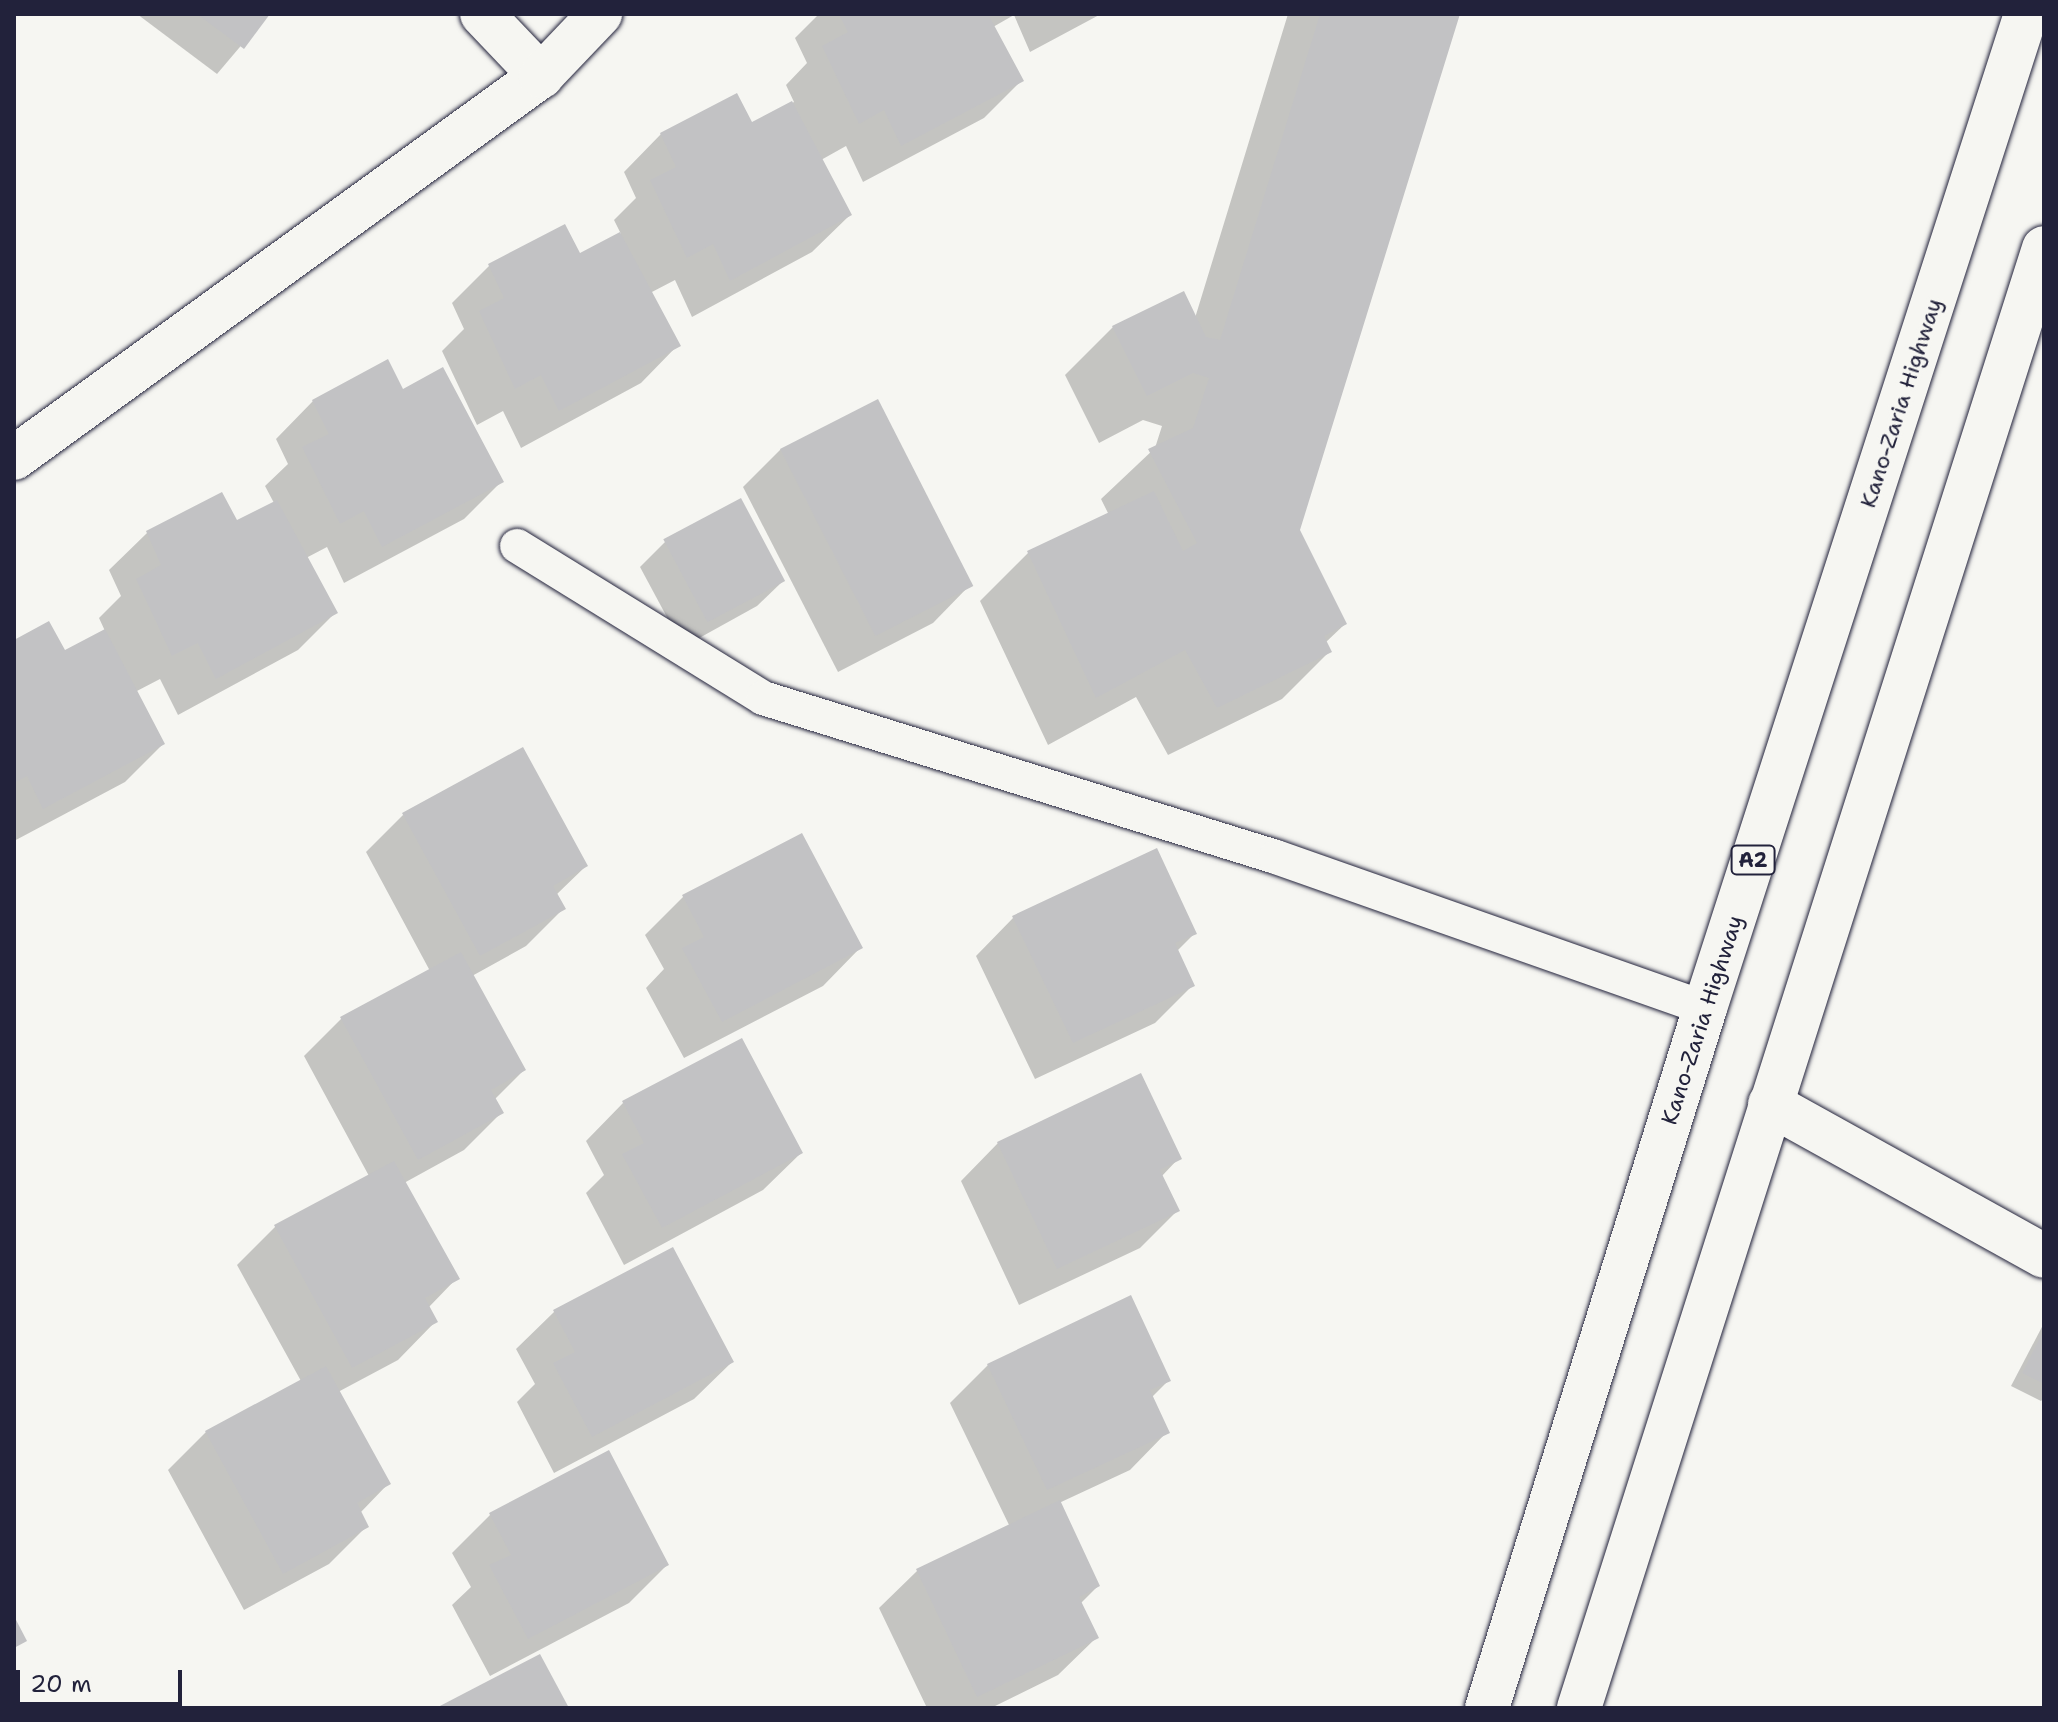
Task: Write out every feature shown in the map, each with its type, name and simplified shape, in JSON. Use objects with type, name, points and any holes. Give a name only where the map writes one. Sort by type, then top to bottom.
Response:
[{"type":"main road","points":[[482,14],[541,76]]},
{"type":"main road","points":[[14,458],[541,76],[600,14]]},
{"type":"main road","name":"Kano-Zaria Highway","points":[[1487,1708],[1705,1008],[2026,14]]},
{"type":"main road","points":[[1579,1708],[2044,248]]},
{"type":"main road","points":[[1770,1104],[2044,1256]]},
{"type":"lane","points":[[517,546],[763,698],[1276,857],[1705,1008]]},
{"type":"building","points":[[197,14],[270,14],[244,49]]},
{"type":"building","points":[[839,14],[988,14],[1024,81],[901,146],[884,110],[859,124],[822,46],[848,32]]},
{"type":"building","points":[[1320,14],[1460,14],[1300,530],[1347,624],[1324,636],[1332,652],[1217,708],[1185,650],[1096,698],[1027,551],[1154,491],[1183,551],[1197,543],[1148,449],[1193,428],[1209,378],[1193,373],[1147,396],[1112,326],[1184,291],[1206,337],[1220,340]]},
{"type":"building","points":[[737,93],[752,122],[792,101],[852,215],[730,281],[713,244],[687,258],[650,180],[676,167],[660,133]]},
{"type":"building","points":[[565,224],[580,253],[620,232],[681,346],[559,411],[541,375],[515,389],[479,311],[504,298],[488,264]]},
{"type":"building","points":[[388,359],[403,389],[443,367],[504,482],[382,547],[364,511],[340,524],[302,447],[329,434],[312,400]]},
{"type":"building","points":[[878,399],[973,586],[875,636],[780,449]]},
{"type":"building","points":[[222,492],[237,520],[277,500],[338,613],[216,679],[198,643],[172,656],[136,579],[161,565],[146,531]]},
{"type":"building","points":[[741,498],[785,581],[707,622],[663,539]]},
{"type":"building","points":[[49,621],[65,650],[105,629],[165,744],[43,809],[27,776],[14,783],[14,640]]},
{"type":"building","points":[[523,747],[588,866],[553,886],[566,909],[480,956],[402,813]]},
{"type":"building","points":[[802,833],[863,948],[722,1022],[682,948],[704,937],[682,895]]},
{"type":"building","points":[[1157,848],[1197,934],[1175,943],[1195,986],[1073,1043],[1012,916]]},
{"type":"building","points":[[461,952],[526,1070],[491,1090],[504,1113],[418,1160],[340,1017]]},
{"type":"building","points":[[742,1038],[803,1153],[662,1228],[622,1154],[644,1143],[622,1101]]},
{"type":"building","points":[[1141,1073],[1182,1159],[1160,1170],[1180,1211],[1057,1269],[997,1142]]},
{"type":"building","points":[[394,1161],[460,1279],[425,1298],[438,1322],[352,1368],[274,1225]]},
{"type":"building","points":[[673,1247],[734,1362],[592,1437],[553,1363],[575,1352],[553,1310]]},
{"type":"building","points":[[1131,1295],[1171,1381],[1150,1390],[1170,1433],[1047,1490],[987,1364]]},
{"type":"building","points":[[2044,1329],[2044,1384],[2022,1373]]},
{"type":"building","points":[[326,1366],[391,1484],[357,1503],[369,1527],[283,1574],[205,1431]]},
{"type":"building","points":[[609,1450],[669,1565],[528,1639],[489,1565],[511,1555],[489,1513]]},
{"type":"building","points":[[1060,1500],[1100,1586],[1079,1597],[1099,1638],[977,1697],[916,1569]]},
{"type":"building","points":[[14,1616],[27,1641],[14,1648]]},
{"type":"building","points":[[540,1654],[569,1708],[436,1708]]}]
